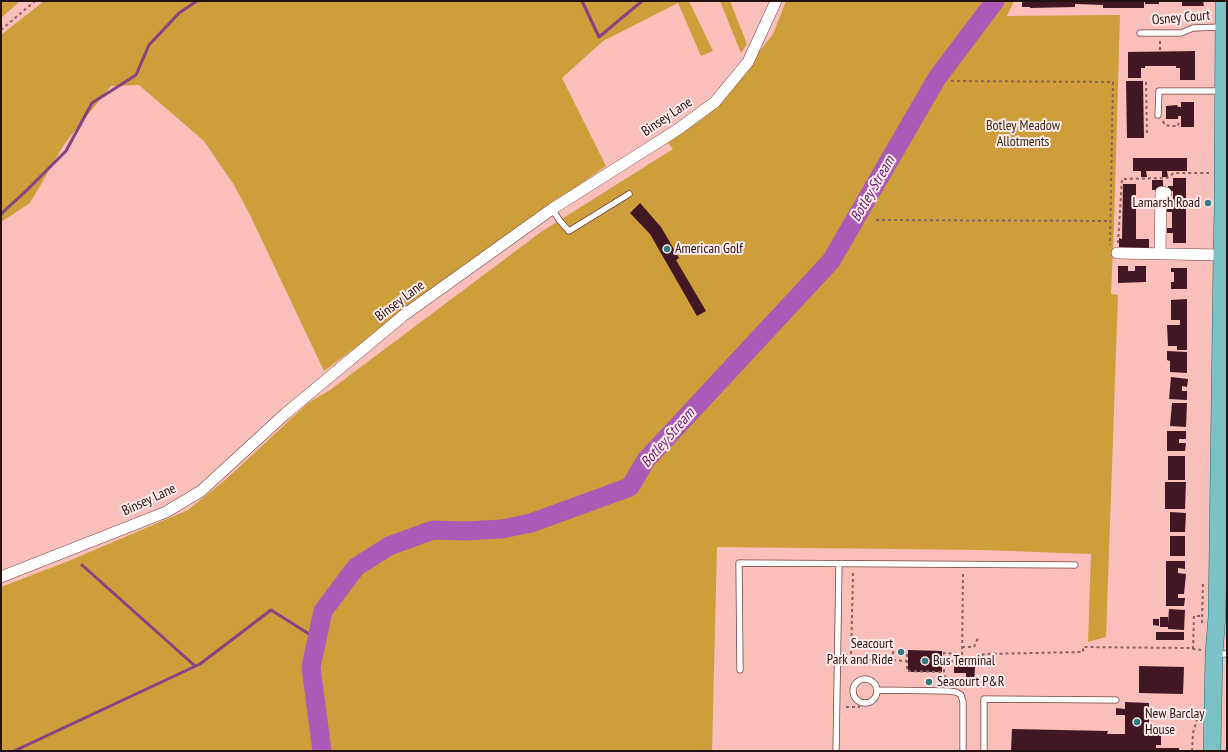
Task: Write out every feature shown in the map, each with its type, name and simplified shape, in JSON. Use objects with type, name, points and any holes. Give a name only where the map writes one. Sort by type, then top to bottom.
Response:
[{"type":"main road","points":[[1212,751],[1220,654],[1216,616],[1224,331],[1222,255],[1225,96],[1224,1]]},
{"type":"street","name":"Binsey Lane","points":[[1,577],[166,512],[201,491],[285,414],[404,315],[552,209],[677,130],[715,102],[748,62],[776,1]]},
{"type":"street","points":[[1160,254],[1161,192],[1166,193]]},
{"type":"street","points":[[1117,253],[1222,255]]},
{"type":"lane","name":"Osney Court","points":[[1140,33],[1180,33],[1193,28],[1224,27]]},
{"type":"lane","points":[[1158,115],[1159,91],[1225,96]]},
{"type":"lane","points":[[552,209],[569,231],[629,194]]},
{"type":"lane","points":[[740,670],[739,563],[1075,565]]},
{"type":"lane","points":[[836,751],[839,564]]},
{"type":"lane","points":[[865,679],[872,681],[877,690],[877,694],[872,701],[865,703],[855,698],[854,687],[859,681],[865,679]]},
{"type":"lane","points":[[877,690],[948,691],[956,692],[961,695],[963,702],[963,751]]},
{"type":"lane","points":[[984,751],[984,699],[1116,700]]},
{"type":"path","points":[[1,30],[35,1]]},
{"type":"path","points":[[950,81],[1112,82],[1110,254],[1117,253],[1122,180],[1167,178],[1174,173],[1209,174]]},
{"type":"path","points":[[1146,82],[1147,136]]},
{"type":"path","points":[[1158,115],[1165,124],[1171,126],[1178,126],[1178,120]]},
{"type":"path","points":[[876,220],[1110,221]]},
{"type":"path","points":[[853,564],[851,660],[907,661]]},
{"type":"path","points":[[962,661],[963,565]]},
{"type":"path","points":[[1193,649],[1194,616],[1201,616]]},
{"type":"path","points":[[962,647],[974,648],[978,638]]},
{"type":"path","points":[[887,640],[887,660]]},
{"type":"path","points":[[944,661],[972,661],[984,654],[1083,652],[1083,647],[1193,649],[1220,654]]},
{"type":"path","points":[[892,660],[893,652],[907,652],[907,671],[944,672]]},
{"type":"path","points":[[948,691],[944,672],[944,653],[957,654],[957,661]]},
{"type":"path","points":[[846,707],[859,707],[861,702]]},
{"type":"path","points":[[1192,751],[1192,733],[1200,708]]},
{"type":"green space","points":[[1,1],[20,1],[1,18]]},
{"type":"green space","points":[[44,1],[689,1],[713,51],[701,56],[678,3],[603,41],[562,78],[606,166],[475,258],[324,371],[250,215],[234,185],[204,141],[139,85],[111,86],[65,143],[30,203],[1,222],[1,35]]},
{"type":"green space","points":[[720,1],[730,1],[747,44],[741,53]]},
{"type":"green space","name":"Botley Meadow Allotments","points":[[786,1],[1014,1],[1007,16],[1120,15],[1111,294],[1118,295],[1106,637],[1088,642],[1091,554],[983,550],[717,547],[712,751],[1,751],[1,587],[71,560],[188,510],[224,481],[308,403],[330,390],[541,232],[673,149],[668,143],[722,99],[773,34]]},
{"type":"building","points":[[1022,1],[1144,1],[1144,8],[1103,8],[1103,5],[1075,4],[1075,7],[1030,8],[1022,7]]},
{"type":"building","points":[[1145,1],[1159,1],[1159,4],[1145,4]]},
{"type":"building","points":[[1182,1],[1203,1],[1204,6],[1182,6]]},
{"type":"building","points":[[1195,51],[1195,80],[1180,80],[1180,68],[1176,68],[1176,66],[1145,66],[1145,68],[1141,68],[1141,78],[1128,78],[1128,52]]},
{"type":"building","points":[[1126,81],[1143,81],[1144,138],[1127,138]]},
{"type":"building","points":[[1181,102],[1194,102],[1194,127],[1181,127],[1181,116],[1178,116],[1178,119],[1166,119],[1166,106],[1177,105],[1178,107],[1181,107]]},
{"type":"building","points":[[1133,158],[1187,158],[1187,171],[1167,171],[1168,177],[1162,177],[1162,171],[1146,171],[1147,177],[1141,177],[1141,171],[1133,171]]},
{"type":"building","points":[[1173,178],[1186,178],[1186,243],[1173,243],[1173,233],[1167,233],[1167,228],[1172,228],[1172,212],[1167,212],[1167,207],[1173,207],[1173,191],[1168,191],[1168,186],[1173,186]]},
{"type":"building","points":[[1152,180],[1163,180],[1163,190],[1152,190]]},
{"type":"building","points":[[1123,184],[1136,184],[1136,239],[1149,239],[1149,249],[1119,248],[1119,238],[1122,239]]},
{"type":"building","points":[[640,203],[661,227],[679,258],[676,260],[706,311],[697,316],[650,234],[630,213]]},
{"type":"building","points":[[1118,266],[1128,266],[1128,271],[1135,271],[1135,266],[1146,266],[1146,282],[1118,283]]},
{"type":"building","points":[[1171,268],[1187,268],[1187,289],[1171,289],[1171,282],[1174,282],[1174,272],[1171,272]]},
{"type":"building","points":[[1187,299],[1187,350],[1177,350],[1177,346],[1168,346],[1167,325],[1180,325],[1180,320],[1171,320],[1171,300]]},
{"type":"building","points":[[1167,351],[1187,352],[1187,373],[1170,372],[1170,361],[1167,360]]},
{"type":"building","points":[[1171,377],[1188,379],[1187,387],[1182,386],[1182,391],[1187,391],[1187,400],[1169,399]]},
{"type":"building","points":[[1172,403],[1187,403],[1186,427],[1170,426]]},
{"type":"building","points":[[1167,431],[1186,431],[1186,439],[1179,439],[1179,443],[1186,443],[1185,451],[1167,451]]},
{"type":"building","points":[[1168,456],[1185,456],[1185,480],[1168,480]]},
{"type":"building","points":[[1165,482],[1186,482],[1185,509],[1165,509]]},
{"type":"building","points":[[1170,512],[1186,513],[1185,532],[1170,532]]},
{"type":"building","points":[[1170,536],[1185,536],[1185,556],[1170,556]]},
{"type":"building","points":[[1166,561],[1185,561],[1185,569],[1178,568],[1178,573],[1186,574],[1184,594],[1178,594],[1178,598],[1185,598],[1184,606],[1166,606]]},
{"type":"building","points":[[1169,609],[1185,610],[1184,630],[1160,627],[1160,617],[1168,617],[1168,623]]},
{"type":"building","points":[[1153,619],[1159,619],[1159,626],[1153,625]]},
{"type":"building","points":[[1156,632],[1184,632],[1184,640],[1156,640]]},
{"type":"building","name":"Bus Terminal","points":[[908,650],[942,651],[942,672],[908,672]]},
{"type":"building","points":[[954,665],[975,666],[974,686],[966,685],[966,673],[954,673]]},
{"type":"building","points":[[1139,666],[1184,667],[1183,694],[1139,693]]},
{"type":"building","name":"New Barclay House","points":[[1125,702],[1149,703],[1149,731],[1161,732],[1161,745],[1156,745],[1156,748],[1179,748],[1179,751],[1011,751],[1012,729],[1108,731],[1107,734],[1125,734],[1125,715],[1116,715],[1116,708],[1125,709]]},
{"type":"waterway","points":[[1,214],[66,151],[92,103],[136,75],[149,45],[179,13],[197,1]]},
{"type":"waterway","points":[[582,1],[599,37],[642,1]]},
{"type":"waterway","name":"Botley Stream","points":[[322,751],[311,667],[323,611],[356,567],[389,546],[433,530],[465,531],[502,529],[531,523],[630,487],[646,460],[831,261],[937,78],[995,1]]},
{"type":"waterway","points":[[82,565],[195,666]]},
{"type":"waterway","points":[[14,751],[200,664],[271,610],[317,639]]},
{"type":"place","name":"Lamarsh Road","points":[[1208,203]]},
{"type":"place","name":"American Golf","points":[[667,249]]},
{"type":"place","name":"Seacourt Park and Ride","points":[[901,652]]},
{"type":"place","name":"Bus Terminal","points":[[925,661]]},
{"type":"place","name":"Seacourt P&R","points":[[929,682]]},
{"type":"place","name":"New Barclay House","points":[[1137,722]]}]
